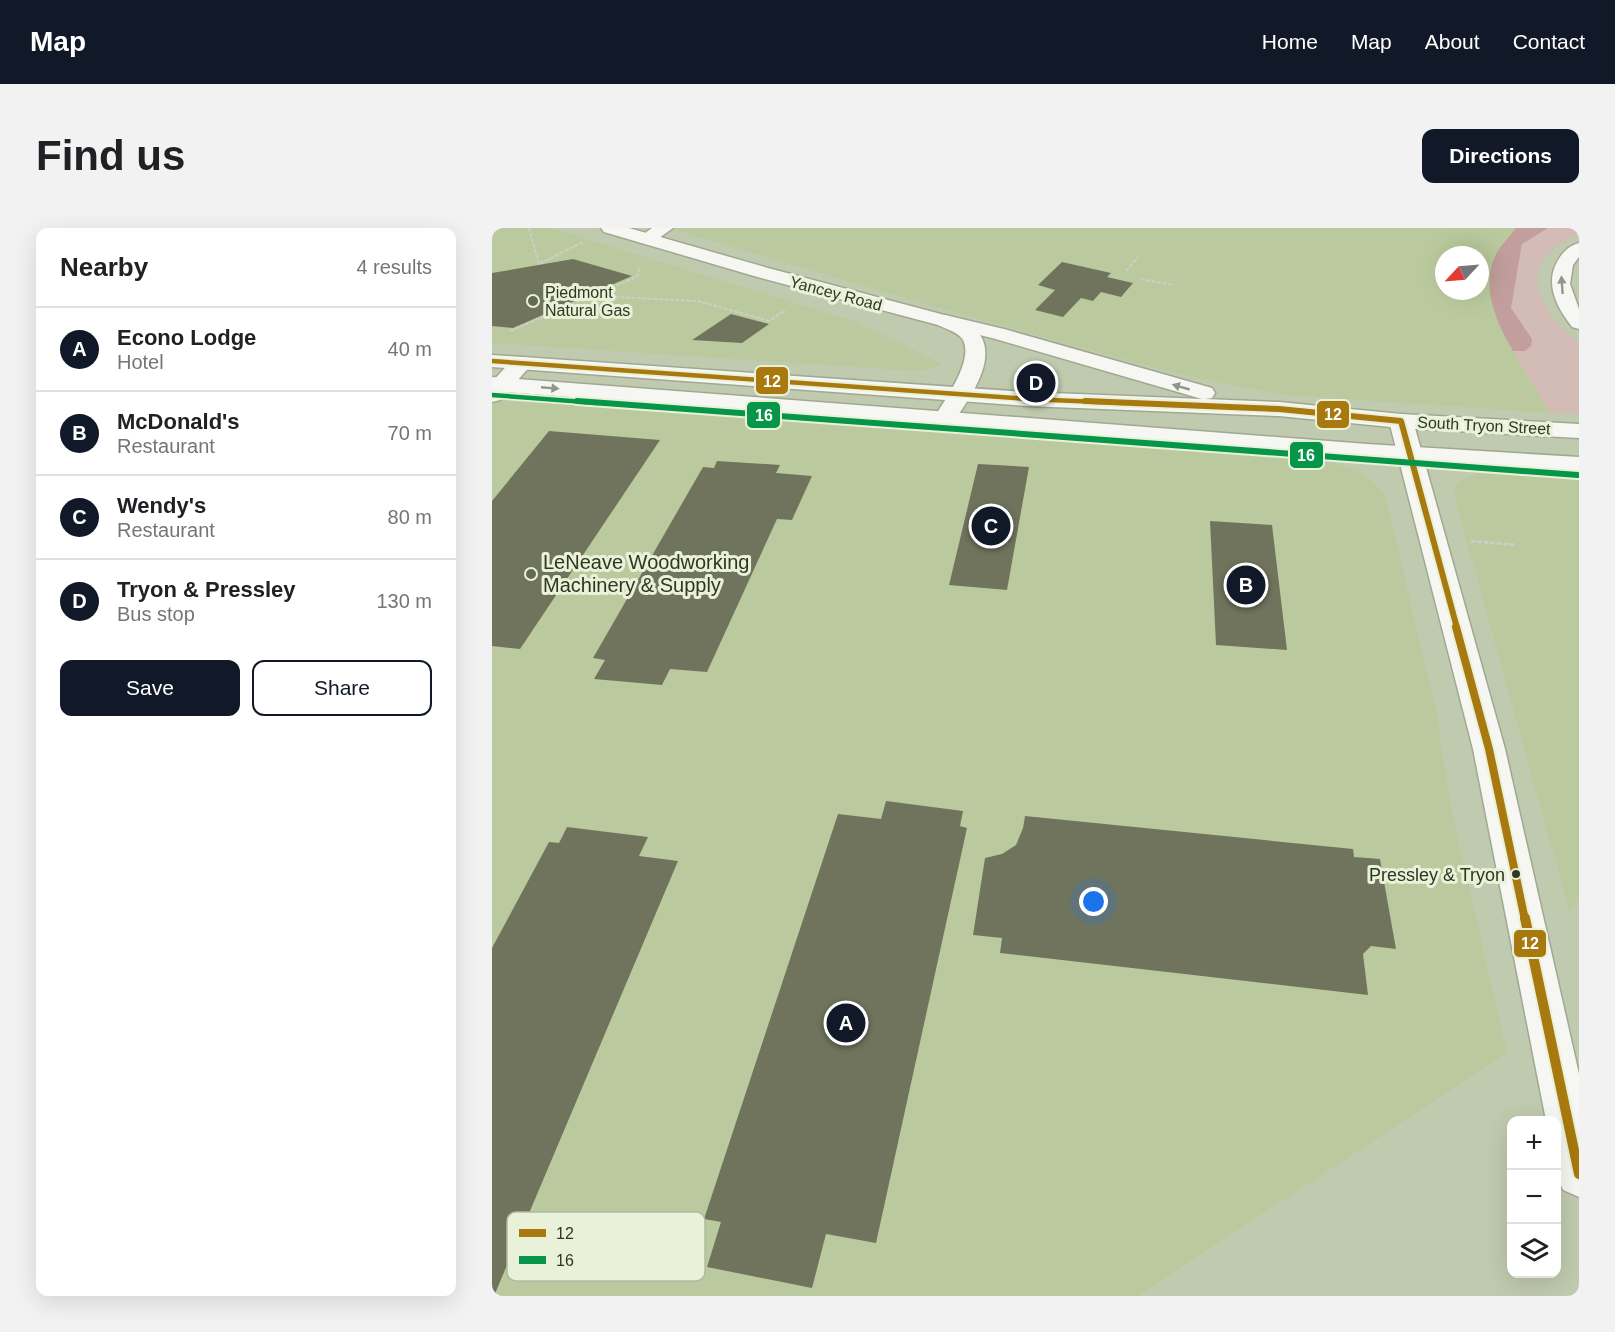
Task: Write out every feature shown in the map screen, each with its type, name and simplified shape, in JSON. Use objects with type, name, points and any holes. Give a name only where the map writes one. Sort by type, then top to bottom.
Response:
[{"type":"main road","name":"Yancey Road","points":[[609,228],[761,272],[945,321],[968,332],[976,345],[977,359],[944,419]]},
{"type":"main road","points":[[646,239],[664,228]]},
{"type":"main road","points":[[1579,248],[1564,264],[1559,280],[1570,314],[1579,323]]},
{"type":"main road","points":[[945,321],[1030,342],[1210,395],[1279,409]]},
{"type":"main road","name":"South Tryon Street","points":[[492,361],[1089,403],[1279,409],[1401,421],[1579,431]]},
{"type":"main road","points":[[495,388],[522,363]]},
{"type":"main road","name":"South Tryon Street","points":[[495,388],[1579,465]]},
{"type":"main road","points":[[1401,421],[1489,749],[1579,1174]]},
{"type":"path","points":[[529,228],[538,264],[585,241]]},
{"type":"path","points":[[1126,271],[1138,257]]},
{"type":"path","points":[[502,335],[638,275],[638,263]]},
{"type":"path","points":[[1141,279],[1173,285]]},
{"type":"path","points":[[592,296],[698,301],[769,321],[787,309]]},
{"type":"path","points":[[1467,540],[1516,544]]},
{"type":"shaded area","points":[[492,228],[551,228],[857,322],[942,364],[927,370],[915,371],[492,343]]},
{"type":"shaded area","points":[[668,228],[1516,228],[1496,254],[1502,331],[1550,413],[1287,395],[1160,369],[925,304]]},
{"type":"shaded area","points":[[1516,228],[1548,228],[1522,244],[1511,308],[1532,339],[1531,346],[1525,351],[1513,351],[1496,316],[1490,292],[1491,266],[1496,254]]},
{"type":"shaded area","points":[[1548,228],[1579,228],[1579,233],[1544,259],[1538,271],[1538,282],[1544,302],[1556,321],[1579,343],[1579,414],[1550,413],[1513,351],[1525,350],[1511,308],[1522,244]]},
{"type":"shaded area","points":[[492,400],[919,427],[1269,454],[1329,461],[1360,472],[1375,483],[1384,495],[1388,507],[1436,711],[1453,818],[1507,1053],[1138,1296],[492,1296]]},
{"type":"shaded area","points":[[1479,473],[1579,478],[1579,901],[1569,910],[1455,499],[1454,491],[1459,481]]},
{"type":"building","name":"Piedmont Natural Gas","points":[[573,259],[632,276],[513,328],[492,326],[492,273]]},
{"type":"building","points":[[1062,262],[1111,273],[1107,277],[1133,283],[1121,297],[1101,292],[1093,301],[1081,298],[1063,317],[1035,310],[1055,290],[1038,285]]},
{"type":"building","points":[[731,314],[769,324],[742,343],[692,340]]},
{"type":"building","name":"LeNeave Woodworking Machinery & Supply","points":[[549,431],[660,440],[520,649],[492,646],[492,501]]},
{"type":"building","points":[[717,461],[780,465],[776,473],[812,476],[792,520],[777,519],[707,672],[670,669],[662,685],[594,679],[605,660],[593,658],[703,467],[714,468]]},
{"type":"building","points":[[978,464],[1029,467],[1007,590],[949,585]]},
{"type":"building","points":[[1210,521],[1272,525],[1287,650],[1216,645]]},
{"type":"building","points":[[886,801],[963,811],[960,826],[967,828],[876,1243],[826,1234],[812,1288],[707,1267],[721,1222],[705,1219],[705,1216],[838,814],[881,819]]},
{"type":"building","points":[[1025,816],[1353,849],[1354,857],[1380,859],[1396,949],[1371,946],[1363,954],[1368,995],[1000,953],[1002,938],[973,935],[985,858],[1002,854],[1016,845]]},
{"type":"building","points":[[567,827],[648,837],[639,856],[678,861],[530,1212],[507,1212],[507,1265],[492,1296],[492,948],[549,842],[559,843]]},
{"type":"transit line","name":"12","points":[[492,361],[1027,399],[1279,409],[1401,421],[1489,749],[1579,1174]]},
{"type":"transit line","name":"16","points":[[492,395],[1578,475]]},
{"type":"place","name":"Piedmont Natural Gas","points":[[533,301]]},
{"type":"place","name":"Tryon & Pressley","points":[[1036,383]]},
{"type":"place","name":"Wendy's","points":[[991,526]]},
{"type":"place","name":"LeNeave Woodworking Machinery & Supply","points":[[531,574]]},
{"type":"place","name":"McDonald's","points":[[1246,585]]},
{"type":"place","name":"Pressley & Tryon","points":[[1516,874]]},
{"type":"place","name":"Econo Lodge","points":[[846,1023]]}]
